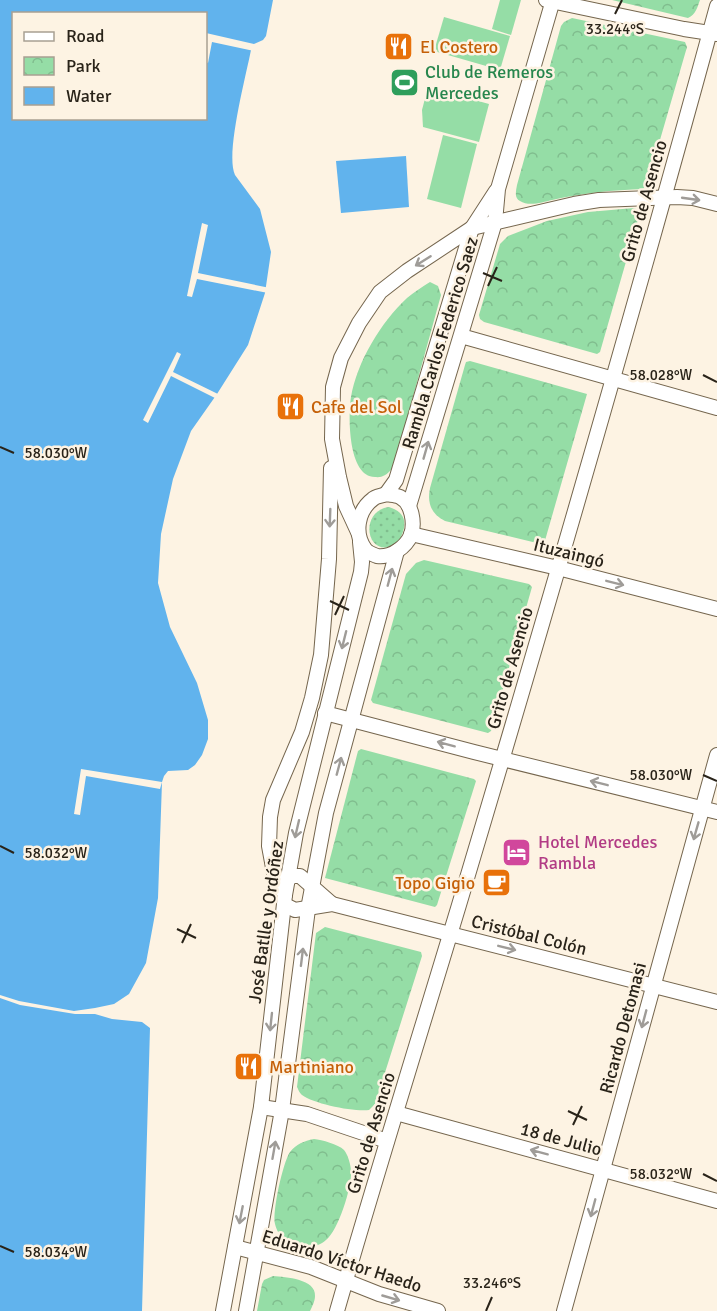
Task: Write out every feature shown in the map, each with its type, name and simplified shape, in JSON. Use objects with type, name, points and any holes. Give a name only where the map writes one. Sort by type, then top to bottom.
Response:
[{"type":"street","points":[[550,0],[683,29],[713,33]]},
{"type":"street","name":"Rambla Carlos Federico Saez","points":[[410,506],[495,222],[498,189],[550,0]]},
{"type":"street","name":"Grito de Asencio","points":[[337,1311],[558,568],[713,33],[717,6]]},
{"type":"street","name":"Rambla Carlos Federico Saez","points":[[386,494],[396,480],[472,228],[498,189]]},
{"type":"street","points":[[332,904],[295,910],[285,900],[274,873],[270,855],[270,817],[273,800],[302,732],[321,655],[329,559],[333,387],[341,358],[359,323],[380,292],[407,271],[472,228],[587,202],[664,197],[693,198],[717,204]]},
{"type":"street","points":[[461,336],[717,408]]},
{"type":"street","points":[[332,439],[344,496],[359,537],[368,553],[380,556],[393,554],[404,545],[411,534],[410,506],[401,497],[386,494],[373,498],[359,520],[359,537]]},
{"type":"street","name":"Ituzaingó","points":[[411,534],[558,568],[717,609]]},
{"type":"street","name":"José Batlle y Ordóñez","points":[[223,1311],[261,1107],[288,878],[296,833],[361,572],[359,537]]},
{"type":"street","points":[[246,1311],[282,1110],[308,909],[326,813],[397,551]]},
{"type":"street","points":[[326,712],[502,759],[717,812]]},
{"type":"street","name":"Ricardo Detomasi","points":[[564,1311],[717,755]]},
{"type":"street","points":[[288,878],[300,876],[332,904]]},
{"type":"street","name":"Cristóbal Colón","points":[[332,904],[717,1002]]},
{"type":"street","points":[[261,1107],[307,1114],[387,1141]]},
{"type":"street","name":"18 de Julio","points":[[396,1113],[717,1201]]},
{"type":"street","name":"Eduardo Víctor Haedo","points":[[235,1246],[311,1268],[379,1294],[438,1311]]},
{"type":"green space","points":[[500,0],[521,0],[511,35],[492,29]]},
{"type":"green space","points":[[612,0],[700,0],[695,13],[688,18]]},
{"type":"green space","points":[[444,17],[510,36],[500,70],[434,51]]},
{"type":"green space","points":[[572,18],[685,42],[687,47],[646,188],[609,191],[528,204],[518,200],[517,185],[561,26]]},
{"type":"green space","points":[[428,87],[489,104],[479,142],[423,127],[422,110]]},
{"type":"green space","points":[[443,135],[477,144],[461,208],[427,199]]},
{"type":"green space","points":[[634,208],[640,213],[600,352],[597,354],[480,319],[479,315],[500,244],[508,236],[547,221],[588,212]]},
{"type":"green space","points":[[430,282],[438,286],[441,295],[394,466],[384,476],[375,477],[366,474],[359,467],[352,444],[350,406],[354,384],[364,357],[379,331],[407,298]]},
{"type":"green space","points":[[470,361],[587,394],[544,544],[445,521],[431,508],[430,488],[465,365]]},
{"type":"green space","points":[[389,507],[403,517],[403,532],[397,544],[386,547],[378,546],[373,541],[370,525],[379,510]]},
{"type":"green space","points":[[424,560],[529,584],[532,587],[491,731],[488,733],[373,703],[371,700],[406,574],[416,563]]},
{"type":"green space","points":[[361,749],[476,781],[435,907],[325,878],[358,751]]},
{"type":"green space","points":[[325,927],[421,952],[422,956],[375,1104],[369,1110],[344,1109],[315,1101],[302,1095],[297,1087],[316,933]]},
{"type":"green space","points":[[314,1139],[334,1144],[344,1150],[350,1163],[351,1179],[343,1208],[331,1235],[318,1245],[297,1247],[285,1240],[279,1233],[274,1218],[281,1176],[287,1157],[300,1143]]},
{"type":"green space","points":[[273,1276],[299,1280],[311,1286],[315,1296],[310,1311],[257,1311],[262,1284],[264,1280]]},
{"type":"water","points":[[0,0],[273,0],[266,36],[254,44],[251,50],[237,114],[233,150],[235,175],[260,209],[271,252],[265,293],[248,345],[191,431],[173,479],[161,534],[158,583],[170,627],[197,683],[208,720],[208,739],[195,765],[188,770],[168,771],[162,782],[158,898],[146,963],[129,994],[114,1004],[95,1008],[95,1014],[112,1019],[142,1022],[150,1028],[142,1311],[0,1311]]},
{"type":"water","points":[[406,156],[409,207],[341,213],[336,161]]},
{"type":"pier","points":[[207,33],[260,45],[256,46],[254,51],[212,42],[208,63]]},
{"type":"pier","points":[[202,223],[208,225],[198,273],[270,288],[268,293],[197,279],[192,297],[187,296]]},
{"type":"pier","points":[[177,352],[181,354],[173,372],[220,395],[217,399],[171,376],[148,423],[143,420]]},
{"type":"pier","points":[[81,769],[162,782],[160,789],[86,776],[80,815],[74,814]]},
{"type":"pier","points":[[0,995],[19,1001],[74,1011],[95,1008],[95,1014],[75,1014],[20,1005],[0,998]]},
{"type":"place","name":"El Costero","points":[[399,47]]},
{"type":"place","name":"Club de Remeros Mercedes","points":[[404,82]]},
{"type":"place","name":"Cafe del Sol","points":[[290,407]]},
{"type":"place","name":"Hotel Mercedes Rambla","points":[[517,852]]},
{"type":"place","name":"Topo Gigio","points":[[496,883]]},
{"type":"place","name":"Martiniano","points":[[248,1067]]}]
